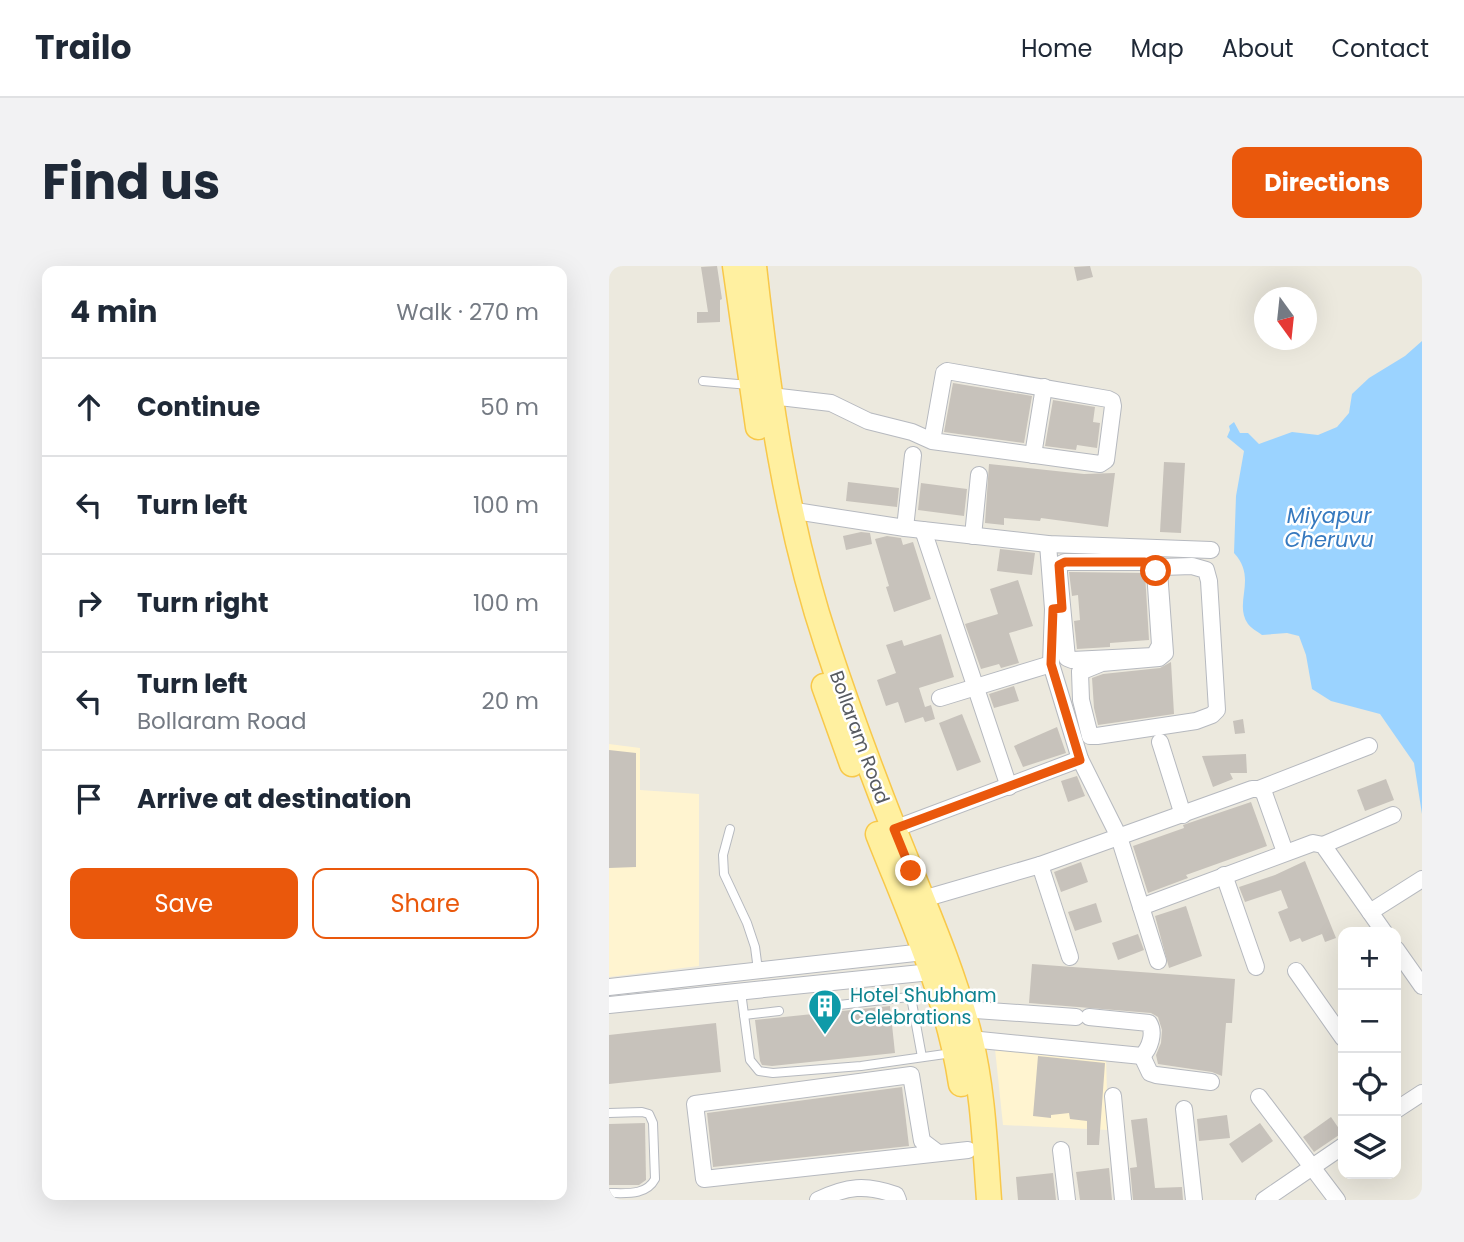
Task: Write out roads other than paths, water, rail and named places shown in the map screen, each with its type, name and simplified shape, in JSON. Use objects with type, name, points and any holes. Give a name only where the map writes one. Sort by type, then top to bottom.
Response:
[{"type":"main road","name":"Bollaram Road","points":[[735,266],[756,355],[774,511],[790,577],[807,636],[853,768],[931,972],[963,1046],[982,1119],[989,1200]]},
{"type":"main road","name":"Bollaram Road","points":[[754,266],[756,355]]},
{"type":"main road","name":"Bollaram Road","points":[[761,390],[789,510],[827,645],[894,829],[950,967],[961,1009],[973,1200]]},
{"type":"street","points":[[761,390],[831,403],[868,421],[912,432],[932,441],[1100,464],[1107,460],[1112,401],[947,371],[944,373],[932,441]]},
{"type":"street","points":[[1033,455],[1044,387]]},
{"type":"street","points":[[905,528],[913,455]]},
{"type":"street","points":[[973,536],[979,475]]},
{"type":"street","points":[[789,510],[905,528],[1048,544],[1211,550]]},
{"type":"street","points":[[923,530],[1009,787]]},
{"type":"street","points":[[1048,544],[1063,608],[1067,658],[1072,660],[1154,656],[1159,651],[1156,571],[1153,564],[1145,562],[1065,562],[1059,565],[1063,608],[1051,664],[1080,760],[1119,837],[1158,961]]},
{"type":"street","points":[[1074,741],[1090,736],[1196,722],[1217,710],[1209,581],[1206,570],[1192,566],[1162,568],[1159,571],[1165,653],[1159,658],[1102,663],[1083,670],[1079,676],[1081,700],[1090,736]]},
{"type":"street","points":[[940,698],[1051,664]]},
{"type":"street","points":[[1063,703],[1081,700]]},
{"type":"street","points":[[1160,741],[1182,815]]},
{"type":"street","points":[[923,899],[1040,865],[1252,789],[1259,789],[1369,746]]},
{"type":"street","points":[[894,829],[1080,760]]},
{"type":"street","points":[[1259,789],[1264,793],[1285,852]]},
{"type":"street","points":[[1141,907],[1285,852],[1313,843],[1323,845],[1392,815]]},
{"type":"street","points":[[1323,845],[1380,927]]},
{"type":"street","points":[[1040,865],[1070,957]]},
{"type":"street","points":[[1224,875],[1256,967]]},
{"type":"street","points":[[1370,912],[1422,879]]},
{"type":"street","points":[[1401,955],[1421,981]]},
{"type":"street","points":[[609,987],[758,970],[931,972]]},
{"type":"street","points":[[1296,971],[1338,1031]]},
{"type":"street","points":[[609,1005],[931,972]]},
{"type":"street","points":[[961,1009],[1012,1004],[1082,1017],[1149,1023],[1152,1028],[1149,1049],[1142,1056],[963,1046]]},
{"type":"street","points":[[1142,1056],[1150,1073],[1211,1082]]},
{"type":"street","points":[[938,1153],[922,1141],[911,1075],[695,1104],[704,1179],[968,1150]]},
{"type":"street","points":[[1401,1107],[1422,1093]]},
{"type":"street","points":[[1113,1096],[1123,1200]]},
{"type":"street","points":[[1259,1097],[1337,1200]]},
{"type":"street","points":[[1184,1109],[1194,1200]]},
{"type":"street","points":[[1061,1150],[1067,1200]]},
{"type":"street","points":[[1264,1200],[1338,1150]]},
{"type":"street","points":[[818,1200],[845,1189],[874,1187],[896,1195],[898,1200]]},
{"type":"lane","points":[[703,381],[761,390]]},
{"type":"lane","points":[[730,829],[723,855],[724,874],[747,923],[755,947],[758,970]]},
{"type":"lane","points":[[820,983],[817,1007],[911,997],[931,972]]},
{"type":"lane","points":[[741,992],[750,1060],[759,1071],[773,1073],[862,1066],[922,1057],[963,1046]]},
{"type":"lane","points":[[911,997],[922,1057]]},
{"type":"lane","points":[[744,1015],[779,1012]]},
{"type":"lane","points":[[609,1113],[649,1114],[653,1123],[655,1179],[651,1187],[643,1192],[609,1193]]},
{"type":"water","name":"Miyapur Cheruvu","points":[[1422,341],[1422,814],[1414,763],[1380,714],[1331,701],[1312,689],[1306,655],[1299,636],[1287,633],[1262,635],[1248,624],[1243,607],[1244,572],[1234,553],[1236,496],[1244,451],[1227,437],[1229,426],[1234,422],[1240,433],[1248,433],[1259,444],[1292,432],[1318,435],[1337,427],[1349,413],[1352,394],[1369,378],[1405,356]]},
{"type":"place","name":"Hotel Shubham Celebrations","points":[[825,1036]]}]
